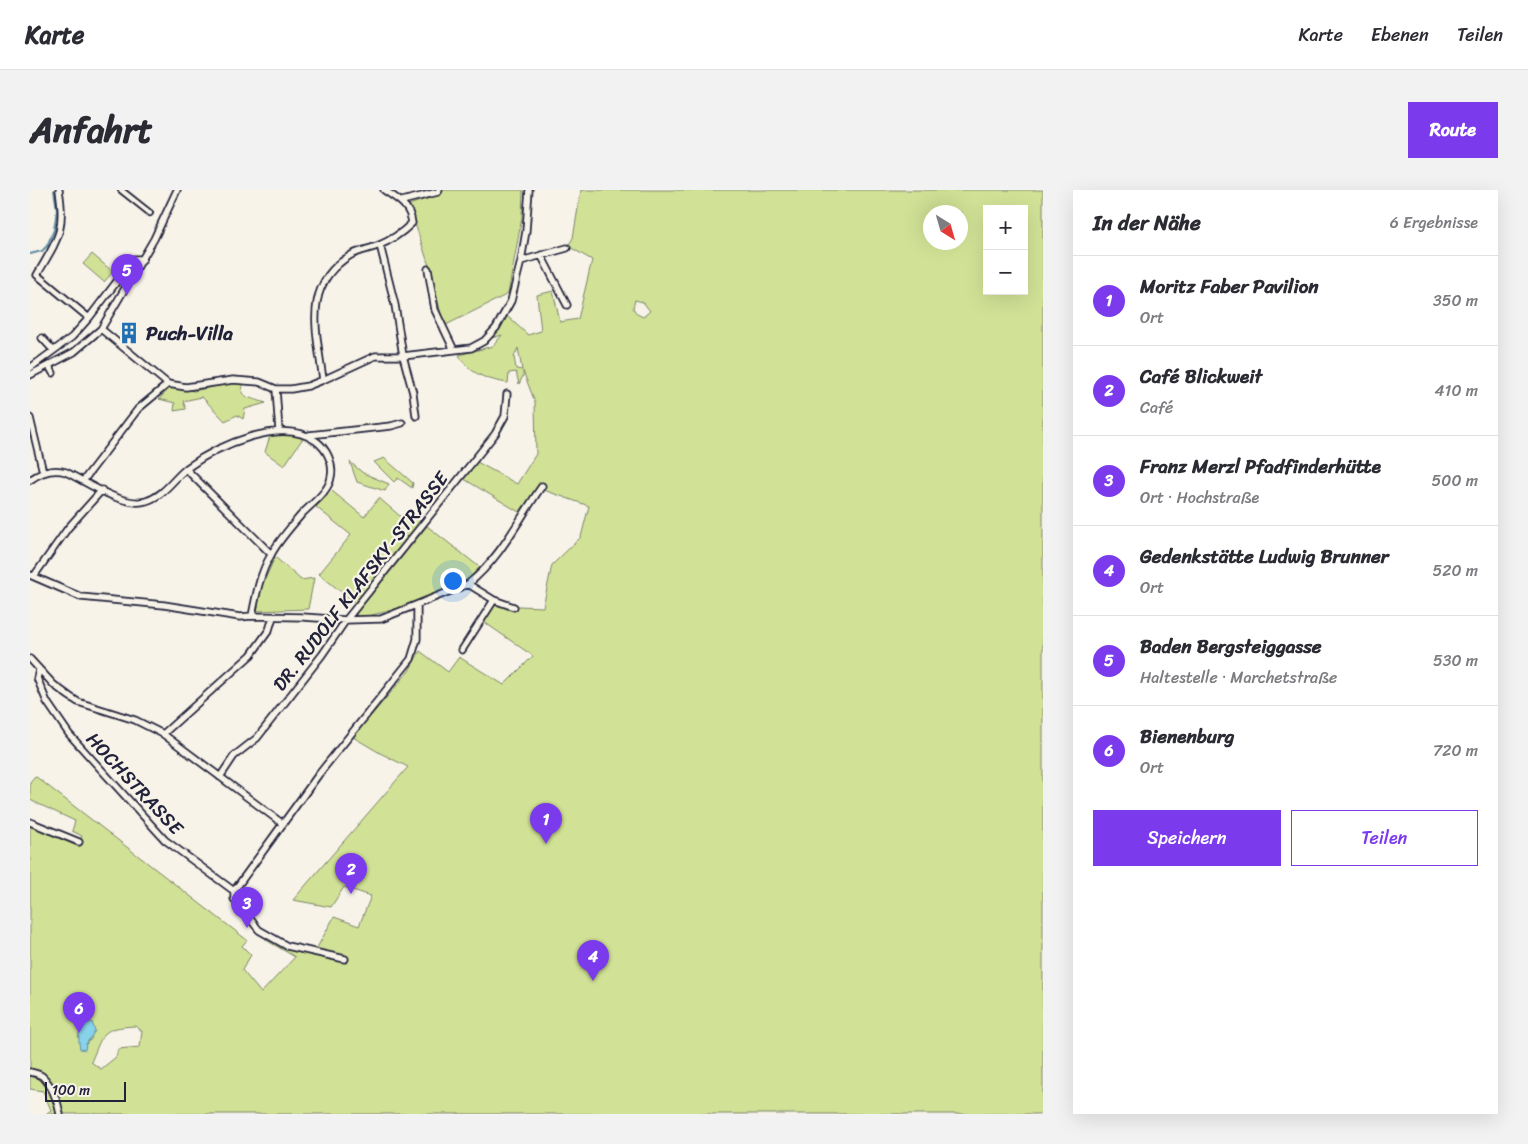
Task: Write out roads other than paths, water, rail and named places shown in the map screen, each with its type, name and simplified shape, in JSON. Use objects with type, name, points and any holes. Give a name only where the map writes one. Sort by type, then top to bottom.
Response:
[{"type":"street","points":[[58,190],[62,221],[58,240],[37,276],[89,318]]},
{"type":"street","points":[[121,190],[150,213]]},
{"type":"street","points":[[30,374],[74,352],[101,329],[143,259],[177,190]]},
{"type":"street","points":[[322,380],[315,302],[321,285],[334,269],[352,254],[380,245],[401,234],[412,223],[411,214],[402,201],[384,190]]},
{"type":"street","points":[[402,201],[438,192],[439,190]]},
{"type":"street","points":[[101,329],[168,384],[186,387],[233,380],[259,382],[276,390],[308,386],[375,356],[404,356],[470,348],[484,341],[496,328],[511,301],[526,231],[529,190]]},
{"type":"street","points":[[380,245],[395,306],[416,416]]},
{"type":"street","points":[[521,261],[567,248]]},
{"type":"street","points":[[541,255],[567,305]]},
{"type":"street","points":[[30,368],[72,337],[134,259],[143,259]]},
{"type":"street","points":[[428,269],[434,310],[454,350]]},
{"type":"street","points":[[42,338],[53,350]]},
{"type":"street","points":[[49,366],[53,373]]},
{"type":"street","points":[[83,481],[138,409],[168,384]]},
{"type":"street","points":[[276,390],[279,431]]},
{"type":"street","name":"DR. RUDOLF KLAFSKY-STRASSE","points":[[220,778],[234,756],[257,738],[322,655],[346,620],[495,434],[505,416],[507,394]]},
{"type":"street","points":[[30,418],[43,472]]},
{"type":"street","points":[[309,436],[402,423]]},
{"type":"street","points":[[30,480],[43,472],[56,469],[126,501],[137,503],[159,496],[186,469],[208,454],[228,444],[279,431],[294,431],[309,436],[324,447],[330,462],[331,477],[328,486],[300,516],[271,554],[258,588],[252,616]]},
{"type":"street","points":[[186,469],[271,554]]},
{"type":"street","points":[[102,490],[68,528],[32,576],[81,597],[164,605],[240,617],[346,620],[381,619],[468,584],[480,575],[492,560],[542,486]]},
{"type":"street","points":[[468,584],[494,600],[514,607]]},
{"type":"street","points":[[462,650],[494,600]]},
{"type":"street","points":[[234,891],[319,774],[411,659],[417,639],[417,606]]},
{"type":"street","points":[[163,734],[251,655],[269,630],[272,617]]},
{"type":"street","name":"HOCHSTRASSE","points":[[30,659],[39,670],[37,678],[47,702],[69,734],[165,840],[234,891],[234,899],[259,930],[287,946],[345,959]]},
{"type":"street","points":[[39,670],[54,685],[78,702],[134,720],[163,734],[283,824]]},
{"type":"street","points":[[30,822],[79,842]]},
{"type":"street","points":[[30,1072],[41,1076],[52,1091],[60,1114]]},
{"type":"water","points":[[85,1022],[92,1022],[95,1031],[86,1044],[85,1050],[80,1049],[79,1038],[81,1028]]},
{"type":"waterway","points":[[30,254],[42,251],[47,246],[54,230],[57,210],[54,190]]},
{"type":"place","name":"Baden Bergsteiggasse","points":[[127,295]]},
{"type":"place","name":"Puch-Villa","points":[[129,333]]},
{"type":"place","name":"Moritz Faber Pavilion","points":[[546,844]]},
{"type":"place","name":"Café Blickweit","points":[[351,894]]},
{"type":"place","name":"Franz Merzl Pfadfinderhütte","points":[[247,928]]},
{"type":"place","name":"Gedenkstätte Ludwig Brunner","points":[[593,981]]},
{"type":"place","name":"Bienenburg","points":[[79,1033]]}]
